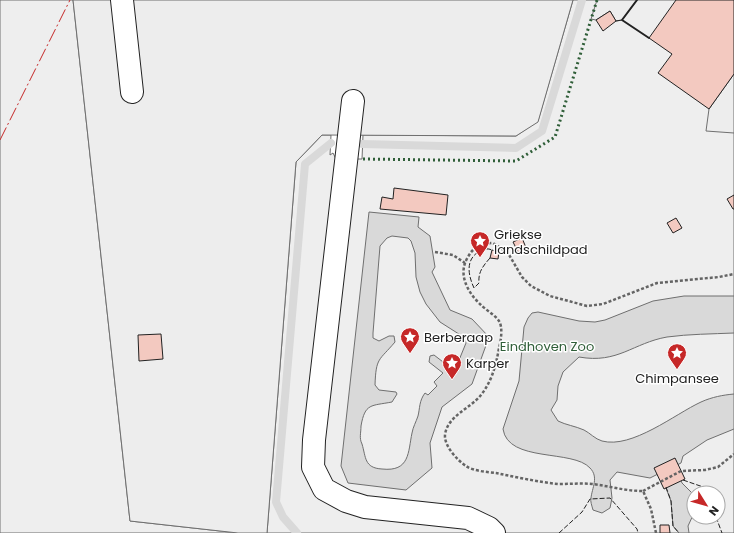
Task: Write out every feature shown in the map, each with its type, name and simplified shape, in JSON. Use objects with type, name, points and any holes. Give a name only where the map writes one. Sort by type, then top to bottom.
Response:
[{"type":"lane","points":[[122,0],[132,92]]},
{"type":"lane","points":[[353,101],[314,440],[313,467],[324,489],[346,501],[365,507],[468,518],[489,528],[494,533]]},
{"type":"path","points":[[734,274],[719,277],[657,283],[603,304],[587,306],[550,296],[531,286],[522,277],[508,253],[493,243],[478,246],[470,252],[464,263],[463,269],[467,287],[480,305],[499,320],[501,341],[496,365],[488,385],[476,401],[449,424],[445,435],[446,442],[452,452],[467,467],[558,484],[590,484],[615,487],[628,491],[643,491],[681,471],[705,470],[718,466],[734,454]]},
{"type":"path","points":[[435,252],[453,255],[464,263]]},
{"type":"path","points":[[643,491],[651,509],[656,533]]},
{"type":"green space","points":[[0,0],[73,0],[130,521],[238,533],[0,533]]},
{"type":"green space","name":"Eindhoven Zoo","points":[[573,0],[734,0],[734,533],[267,533],[296,162],[322,135],[331,135],[330,155],[333,153],[336,159],[362,159],[363,135],[516,136],[538,121]]},
{"type":"shaded area","points":[[73,0],[573,0],[538,122],[516,136],[322,135],[296,162],[267,533],[238,533],[130,521]]},
{"type":"shaded area","points":[[597,0],[637,0],[622,20],[616,21],[610,11],[596,20],[591,19]]},
{"type":"shaded area","points":[[734,74],[734,133],[706,131],[709,109]]},
{"type":"shaded area","points":[[369,212],[419,217],[418,227],[430,236],[435,267],[432,272],[450,310],[472,319],[489,337],[472,384],[442,407],[430,443],[432,468],[406,490],[348,483],[341,466]],"holes":[[[392,236],[408,238],[411,241],[415,253],[416,277],[420,292],[426,304],[440,322],[462,336],[466,343],[457,365],[447,365],[434,355],[430,356],[429,362],[443,373],[434,382],[437,386],[428,395],[425,393],[422,399],[418,416],[412,431],[408,454],[403,464],[391,469],[382,469],[376,468],[369,464],[365,457],[360,438],[361,426],[367,409],[374,405],[392,402],[397,394],[396,392],[379,390],[375,385],[376,369],[379,360],[395,342],[394,336],[389,336],[379,341],[373,338],[380,246],[387,238]]]},
{"type":"shaded area","points":[[684,296],[734,296],[734,333],[667,337],[604,358],[579,357],[563,372],[558,386],[557,400],[551,410],[558,421],[584,430],[599,440],[614,442],[626,440],[653,429],[705,400],[718,396],[734,394],[734,429],[707,440],[683,456],[681,463],[675,466],[682,483],[686,487],[686,525],[688,525],[689,533],[679,533],[673,526],[671,501],[660,473],[650,478],[617,472],[610,480],[612,498],[610,508],[602,513],[593,510],[591,499],[595,479],[593,471],[590,468],[582,462],[528,451],[516,447],[507,440],[503,429],[519,381],[524,327],[532,313],[538,312],[579,321],[595,322],[605,320],[653,301]]},
{"type":"building","points":[[676,0],[734,0],[734,74],[709,109],[658,73],[672,54],[649,38]]},
{"type":"building","points":[[610,11],[616,21],[603,31],[596,20]]},
{"type":"building","points":[[394,188],[448,195],[446,215],[380,209],[382,197],[393,199]]},
{"type":"building","points":[[734,195],[734,209],[733,209],[727,199]]},
{"type":"building","points":[[676,218],[682,228],[673,233],[667,223]]},
{"type":"building","points":[[522,238],[527,250],[519,254],[513,242]]},
{"type":"building","points":[[492,250],[499,252],[498,259],[490,258]]},
{"type":"building","points":[[161,334],[163,359],[139,361],[138,335]]},
{"type":"building","points":[[675,458],[685,479],[664,489],[654,468]]},
{"type":"building","points":[[660,525],[669,525],[670,533],[660,533]]},
{"type":"waterway","points":[[362,144],[516,148],[542,131],[582,0]]},
{"type":"waterway","points":[[297,533],[283,517],[276,502],[305,164],[331,143]]},
{"type":"hedge","points":[[363,159],[516,161],[555,137],[597,0]]},
{"type":"fence","points":[[616,21],[622,20]]},
{"type":"fence","points":[[490,258],[482,269],[479,276],[479,283],[474,288],[469,273],[472,258],[475,254],[484,249],[492,250]]},
{"type":"fence","points":[[683,480],[697,485]]},
{"type":"fence","points":[[666,487],[671,501],[673,526],[679,533]]},
{"type":"fence","points":[[559,533],[582,512],[590,499],[610,498],[637,529],[638,533]]},
{"type":"fence","points":[[719,525],[722,533]]},
{"type":"wall","points":[[637,0],[622,20],[649,38]]},
{"type":"power","points":[[0,140],[70,0]]},
{"type":"place","name":"Griekse landschildpad","points":[[480,258]]},
{"type":"place","name":"Berberaap","points":[[410,354]]},
{"type":"place","name":"Chimpansee","points":[[677,370]]},
{"type":"place","name":"Karper","points":[[452,380]]}]
